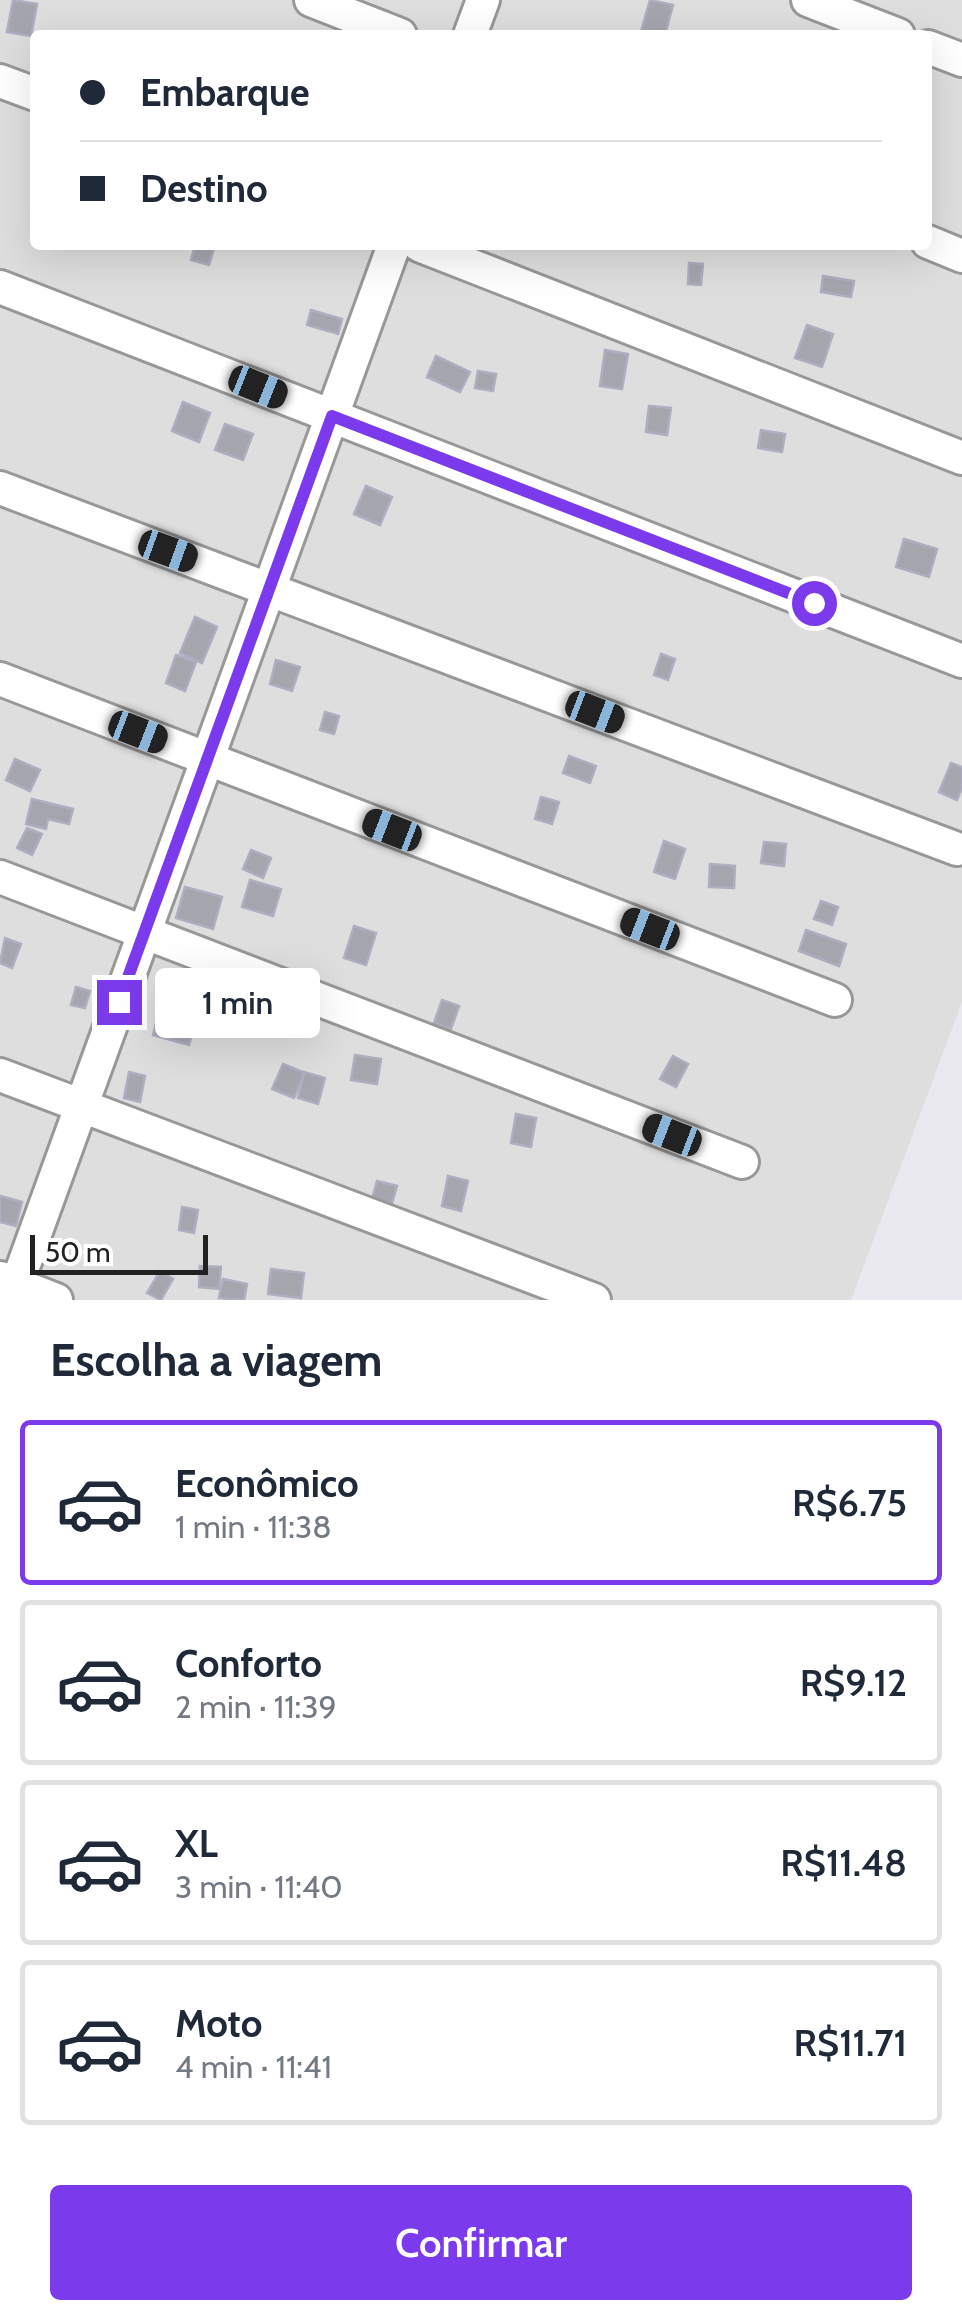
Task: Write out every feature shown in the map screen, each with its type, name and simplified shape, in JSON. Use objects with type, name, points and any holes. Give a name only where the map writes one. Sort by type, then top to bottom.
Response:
[{"type":"street","points":[[311,0],[387,30]]},
{"type":"street","points":[[472,30],[483,0]]},
{"type":"street","points":[[808,0],[885,30]]},
{"type":"street","points":[[932,49],[962,60]]},
{"type":"street","points":[[0,81],[30,92]]},
{"type":"street","points":[[932,244],[962,256]]},
{"type":"street","points":[[56,1300],[9,1287],[81,1106],[392,250]]},
{"type":"street","points":[[433,250],[962,458]]},
{"type":"street","points":[[0,286],[962,661]]},
{"type":"street","points":[[0,488],[957,849]]},
{"type":"street","points":[[0,679],[836,1000]]},
{"type":"street","points":[[0,877],[742,1162]]},
{"type":"street","points":[[0,1075],[594,1300]]},
{"type":"shaded area","points":[[0,0],[962,0],[962,1002],[851,1300],[0,1300]]},
{"type":"building","points":[[13,0],[37,4],[30,36],[7,32]]},
{"type":"building","points":[[650,0],[673,5],[666,30],[641,30]]},
{"type":"building","points":[[194,250],[214,250],[209,265],[191,260]]},
{"type":"building","points":[[689,263],[703,264],[701,285],[688,284]]},
{"type":"building","points":[[823,276],[854,281],[851,297],[821,292]]},
{"type":"building","points":[[311,310],[342,319],[338,334],[307,325]]},
{"type":"building","points":[[807,325],[833,334],[822,367],[795,358]]},
{"type":"building","points":[[605,350],[628,354],[622,389],[600,386]]},
{"type":"building","points":[[436,356],[470,372],[460,392],[427,377]]},
{"type":"building","points":[[478,371],[496,374],[493,391],[475,388]]},
{"type":"building","points":[[183,402],[210,413],[199,442],[172,431]]},
{"type":"building","points":[[649,406],[671,408],[667,435],[646,432]]},
{"type":"building","points":[[225,424],[253,434],[243,460],[215,450]]},
{"type":"building","points":[[761,430],[785,434],[782,452],[758,448]]},
{"type":"building","points":[[366,486],[392,497],[380,525],[354,514]]},
{"type":"building","points":[[904,539],[937,549],[929,577],[896,567]]},
{"type":"building","points":[[195,617],[217,627],[202,663],[180,653]]},
{"type":"building","points":[[661,654],[675,659],[668,680],[654,675]]},
{"type":"building","points":[[176,655],[196,662],[185,691],[166,683]]},
{"type":"building","points":[[276,660],[300,667],[292,691],[270,684]]},
{"type":"building","points":[[325,712],[339,716],[334,734],[320,730]]},
{"type":"building","points":[[569,756],[596,766],[590,783],[563,773]]},
{"type":"building","points":[[15,759],[40,770],[30,791],[6,780]]},
{"type":"building","points":[[951,763],[962,767],[962,788],[957,800],[939,792]]},
{"type":"building","points":[[541,797],[559,802],[552,824],[535,819]]},
{"type":"building","points":[[32,799],[73,809],[69,824],[48,819],[46,829],[26,824]]},
{"type":"building","points":[[27,828],[42,834],[32,855],[17,848]]},
{"type":"building","points":[[664,841],[685,849],[675,879],[654,872]]},
{"type":"building","points":[[764,842],[786,844],[784,866],[761,863]]},
{"type":"building","points":[[251,850],[271,858],[263,878],[243,869]]},
{"type":"building","points":[[710,864],[735,866],[734,888],[709,887]]},
{"type":"building","points":[[250,880],[281,889],[273,916],[242,907]]},
{"type":"building","points":[[185,887],[222,897],[213,929],[176,918]]},
{"type":"building","points":[[821,901],[838,907],[832,925],[814,919]]},
{"type":"building","points":[[354,926],[376,933],[366,965],[344,958]]},
{"type":"building","points":[[806,930],[846,944],[839,966],[799,951]]},
{"type":"building","points":[[5,938],[21,944],[12,968],[0,963]]},
{"type":"building","points":[[76,987],[90,991],[85,1008],[71,1005]]},
{"type":"building","points":[[442,1000],[459,1006],[451,1029],[434,1023]]},
{"type":"building","points":[[159,1011],[196,1020],[189,1045],[153,1035]]},
{"type":"building","points":[[355,1055],[381,1059],[377,1084],[351,1080]]},
{"type":"building","points":[[673,1056],[688,1064],[676,1087],[660,1079]]},
{"type":"building","points":[[283,1064],[305,1073],[294,1098],[272,1089]]},
{"type":"building","points":[[129,1072],[145,1076],[140,1102],[124,1098]]},
{"type":"building","points":[[304,1072],[325,1078],[318,1104],[298,1098]]},
{"type":"building","points":[[516,1114],[536,1118],[531,1147],[511,1143]]},
{"type":"building","points":[[448,1176],[468,1181],[461,1211],[442,1206]]},
{"type":"building","points":[[377,1181],[397,1186],[392,1203],[372,1199]]},
{"type":"building","points":[[0,1196],[22,1202],[16,1226],[0,1222]]},
{"type":"building","points":[[182,1207],[198,1210],[194,1233],[179,1230]]},
{"type":"building","points":[[200,1266],[221,1267],[219,1289],[199,1287]]},
{"type":"building","points":[[271,1269],[304,1273],[301,1298],[268,1294]]},
{"type":"building","points":[[160,1271],[173,1279],[161,1300],[147,1293]]},
{"type":"building","points":[[223,1279],[247,1284],[244,1300],[219,1298]]},
{"type":"route","points":[[119,1002],[332,416],[814,603]]}]
